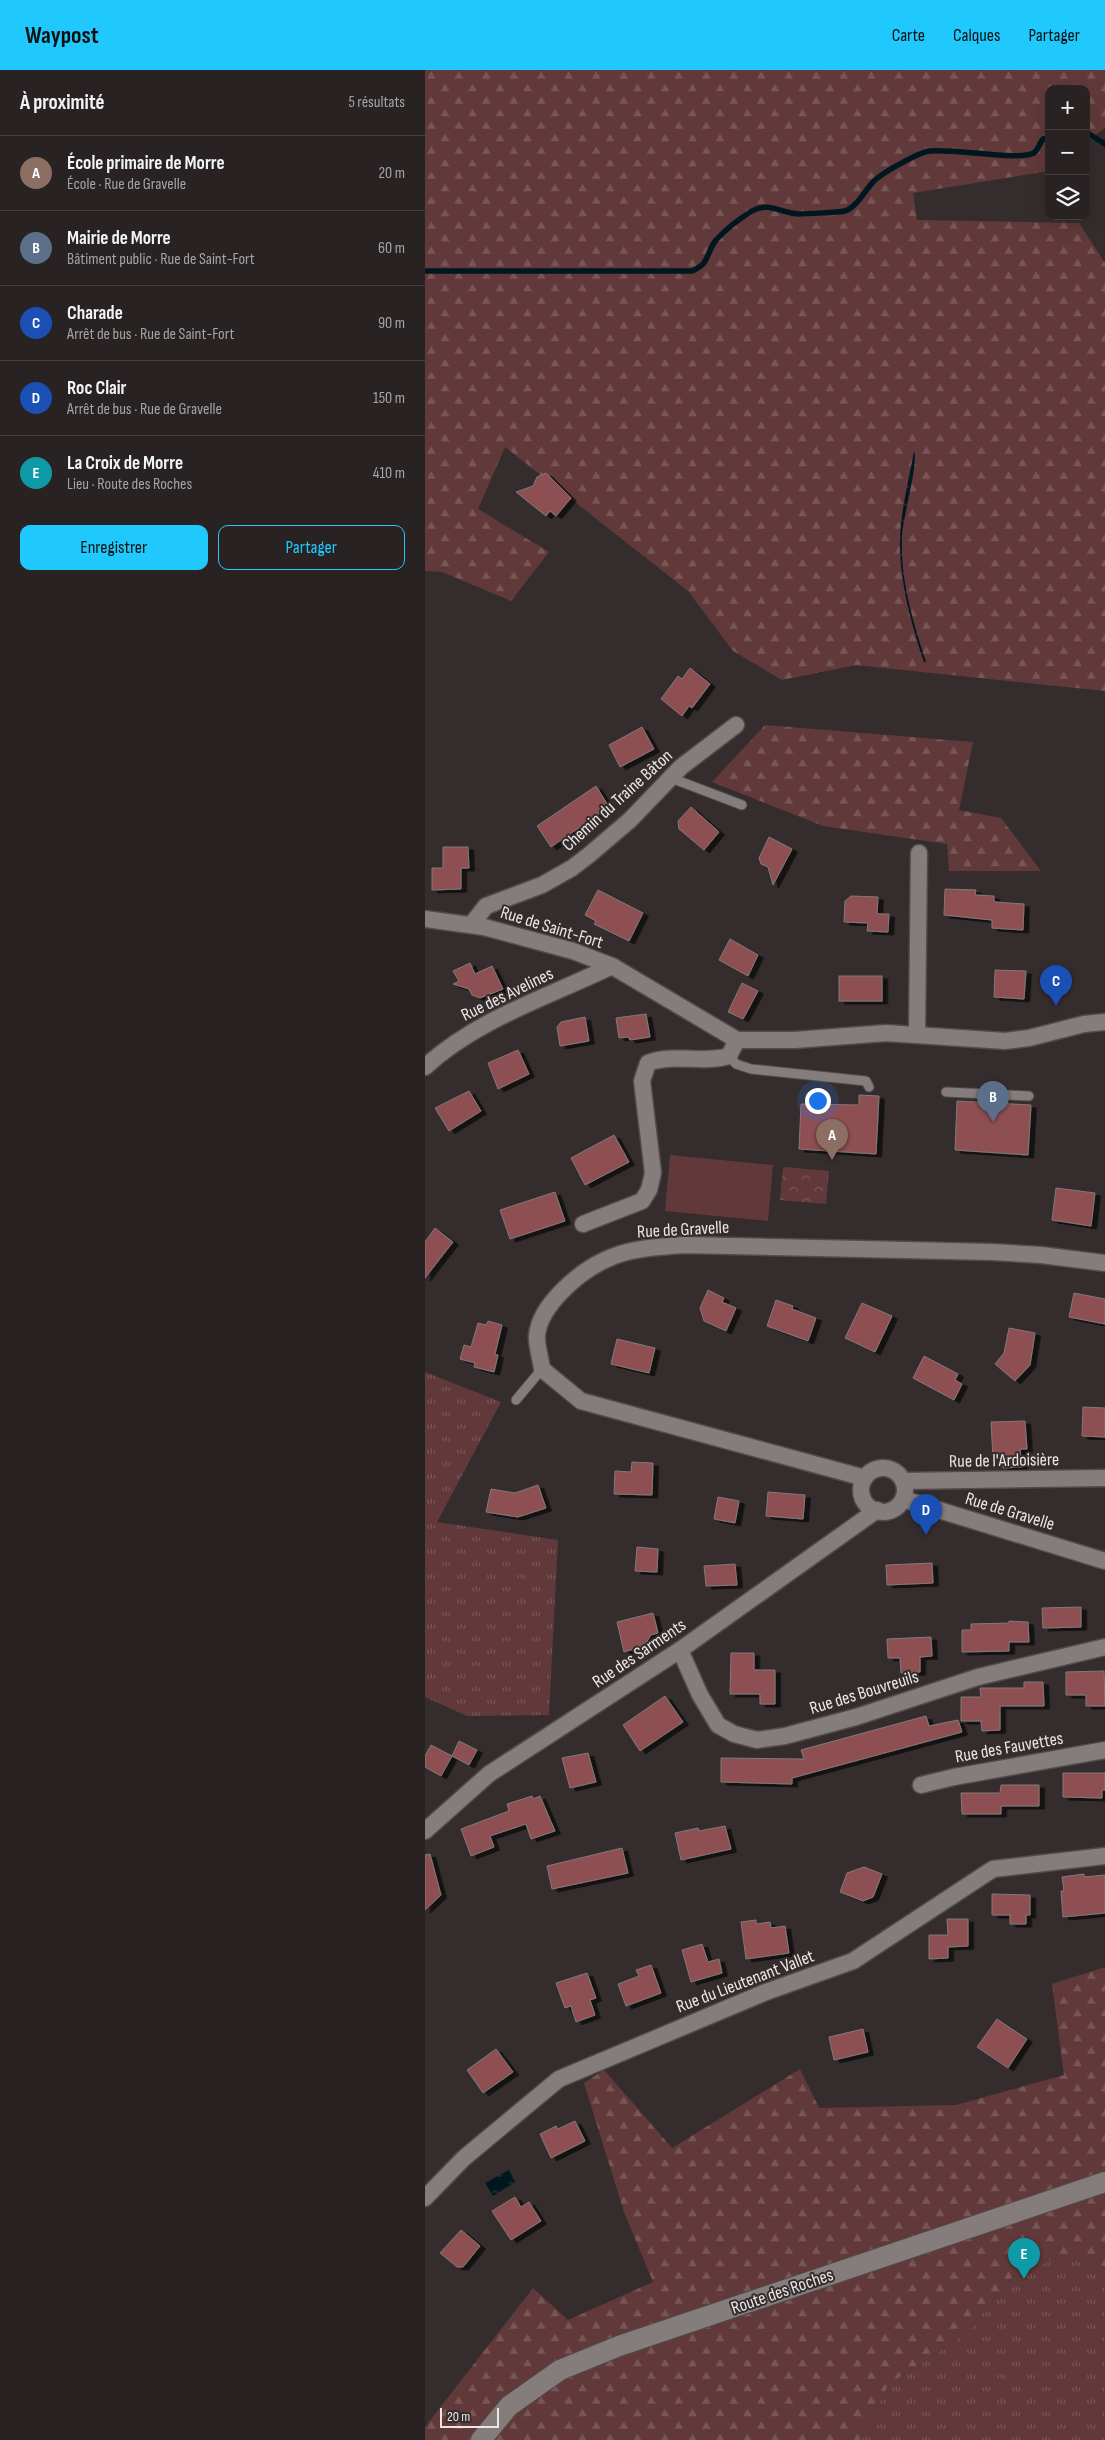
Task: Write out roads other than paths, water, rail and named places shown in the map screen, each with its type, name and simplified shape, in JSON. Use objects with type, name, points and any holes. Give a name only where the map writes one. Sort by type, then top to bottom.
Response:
[{"type":"street","name":"Chemin du Traine Bâton","points":[[471,925],[486,906],[542,885],[572,868],[630,820],[681,767],[735,725]]},
{"type":"street","points":[[917,1033],[919,852]]},
{"type":"street","name":"Rue de Saint-Fort","points":[[425,919],[471,925],[573,951],[612,966],[737,1040]]},
{"type":"street","name":"Rue des Avelines","points":[[425,1067],[444,1050],[486,1023],[612,966]]},
{"type":"street","points":[[583,1224],[641,1200],[649,1190],[653,1173],[642,1081],[648,1063],[660,1058],[720,1059],[729,1056],[737,1040],[917,1033],[1005,1040],[1029,1038],[1084,1024],[1105,1022]]},
{"type":"street","name":"Rue de Gravelle","points":[[542,1369],[537,1335],[546,1309],[564,1288],[605,1260],[637,1250],[684,1245],[863,1248],[1025,1254],[1105,1263]]},
{"type":"street","points":[[542,1369],[581,1400],[813,1465],[863,1485]]},
{"type":"street","points":[[888,1468],[899,1475],[903,1481],[905,1493],[903,1499],[895,1508],[877,1510],[866,1503],[863,1485],[875,1470],[888,1468]]},
{"type":"street","name":"Rue de l'Ardoisière","points":[[903,1481],[1105,1478]]},
{"type":"street","name":"Rue de Gravelle","points":[[903,1499],[1105,1561]]},
{"type":"street","name":"Rue des Sarments","points":[[425,1831],[489,1774],[679,1650],[877,1510]]},
{"type":"street","name":"Rue des Bouvreuils","points":[[679,1650],[700,1696],[718,1725],[734,1734],[757,1740],[785,1736],[856,1717],[978,1677],[1105,1647]]},
{"type":"street","name":"Rue des Fauvettes","points":[[921,1785],[1105,1750]]},
{"type":"street","name":"Rue du Lieutenant Vallet","points":[[425,2198],[464,2158],[559,2079],[766,1992],[853,1961],[993,1869],[1105,1856]]},
{"type":"street","name":"Route des Roches","points":[[481,2440],[509,2406],[560,2370],[619,2346],[1105,2182]]},
{"type":"lane","points":[[671,778],[742,805]]},
{"type":"lane","points":[[729,1056],[736,1064],[751,1069],[865,1081],[869,1087]]},
{"type":"lane","points":[[946,1092],[1029,1096]]},
{"type":"lane","points":[[516,1400],[542,1369]]},
{"type":"water","points":[[914,451],[914,467],[903,529],[902,554],[908,601],[926,662],[924,662],[910,617],[901,570],[900,554],[902,516]]},
{"type":"water","points":[[509,2170],[515,2182],[493,2196],[485,2183]]},
{"type":"waterway","points":[[1090,135],[1105,144]]},
{"type":"waterway","points":[[425,271],[692,271],[702,265],[716,240],[724,232],[742,217],[758,208],[764,207],[799,214],[845,211],[857,202],[878,177],[901,163],[925,152],[1029,155],[1035,152],[1045,139]]},
{"type":"place","name":"Charade","points":[[1056,1006]]},
{"type":"place","name":"Mairie de Morre","points":[[993,1122]]},
{"type":"place","name":"École primaire de Morre","points":[[832,1160]]},
{"type":"place","name":"Roc Clair","points":[[926,1535]]},
{"type":"place","name":"La Croix de Morre","points":[[1024,2279]]}]
